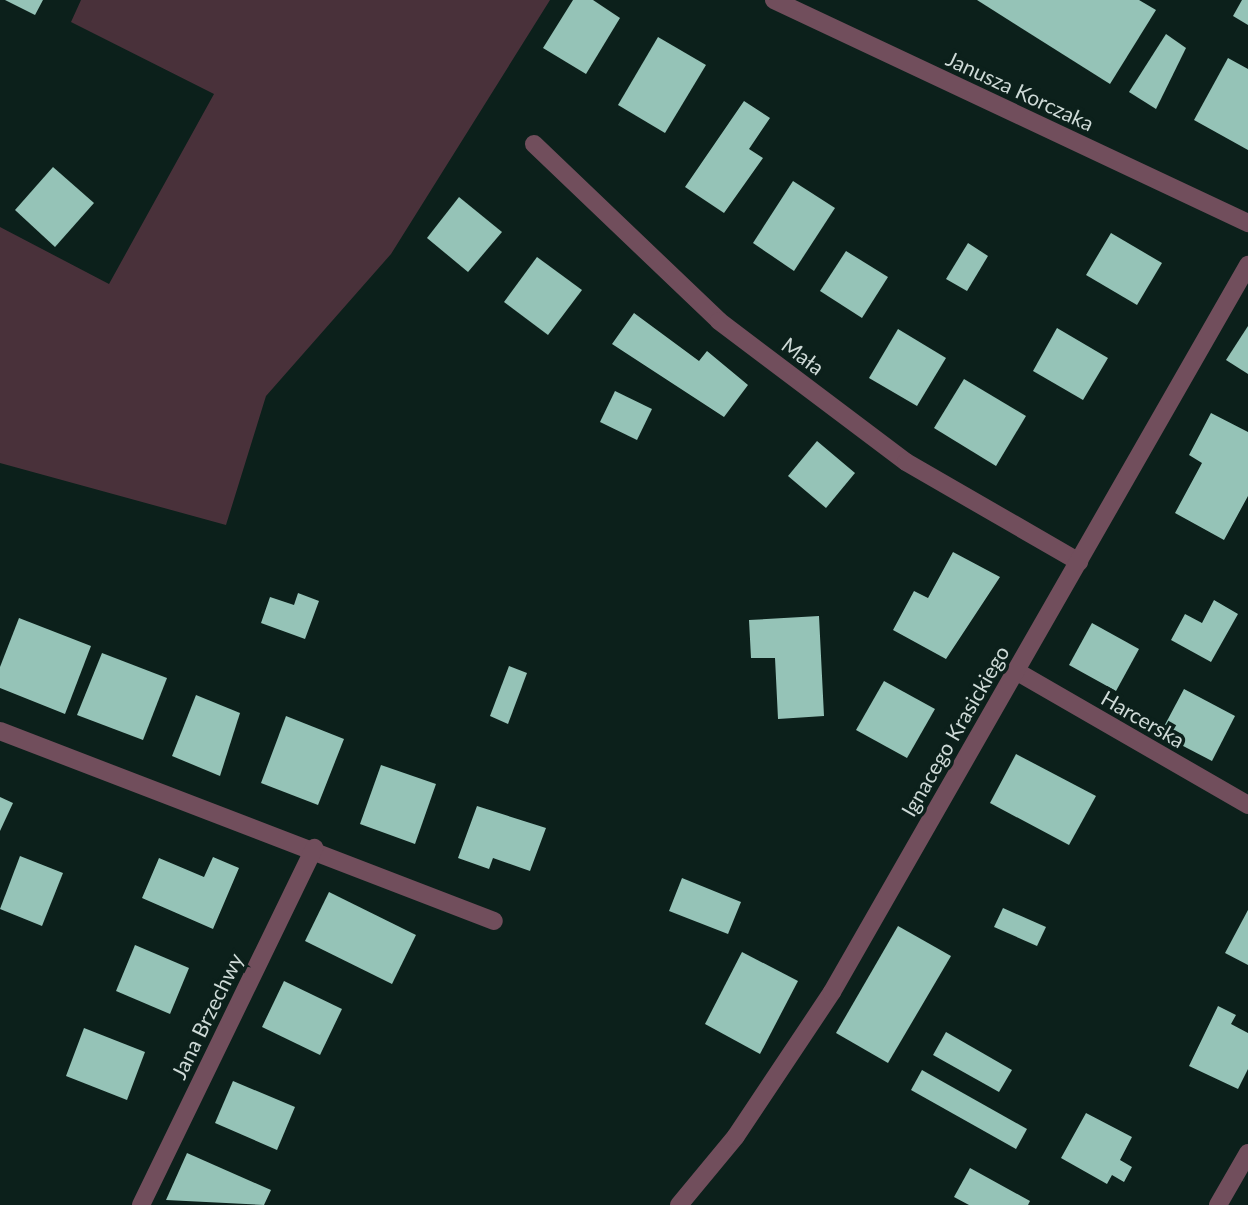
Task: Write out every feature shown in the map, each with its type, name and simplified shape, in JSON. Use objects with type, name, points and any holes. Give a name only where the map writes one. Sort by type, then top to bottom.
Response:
[{"type":"street","name":"Janusza Korczaka","points":[[774,0],[1248,223]]},
{"type":"street","name":"Mała","points":[[534,144],[719,321],[906,461],[1079,562]]},
{"type":"street","name":"Ignacego Krasickiego","points":[[680,1205],[737,1136],[832,992],[1248,265]]},
{"type":"street","name":"Harcerska","points":[[1016,671],[1248,805]]},
{"type":"street","points":[[0,731],[314,848],[494,921]]},
{"type":"street","name":"Jana Brzechwy","points":[[141,1205],[314,848]]},
{"type":"street","points":[[1218,1205],[1248,1153]]},
{"type":"shaded area","points":[[81,0],[550,0],[391,254],[266,396],[226,525],[0,463],[0,227],[109,284],[214,94],[71,22]]},
{"type":"building","points":[[5,0],[43,0],[35,15]]},
{"type":"building","points":[[573,0],[593,0],[620,18],[586,74],[543,48]]},
{"type":"building","points":[[977,0],[1139,0],[1156,10],[1110,84]]},
{"type":"building","points":[[1242,0],[1248,0],[1248,25],[1233,16]]},
{"type":"building","points":[[1166,34],[1186,48],[1156,109],[1129,92]]},
{"type":"building","points":[[658,37],[706,65],[665,133],[618,105]]},
{"type":"building","points":[[1228,58],[1248,69],[1248,150],[1194,120]]},
{"type":"building","points":[[744,101],[770,118],[749,149],[763,158],[724,213],[685,187]]},
{"type":"building","points":[[53,167],[94,203],[55,247],[15,210]]},
{"type":"building","points":[[793,181],[835,208],[794,271],[753,243]]},
{"type":"building","points":[[459,197],[502,232],[468,272],[427,238]]},
{"type":"building","points":[[1111,233],[1162,263],[1137,305],[1086,275]]},
{"type":"building","points":[[968,243],[988,256],[967,291],[946,279]]},
{"type":"building","points":[[846,251],[888,277],[862,318],[820,291]]},
{"type":"building","points":[[537,257],[582,290],[548,335],[504,302]]},
{"type":"building","points":[[634,313],[699,361],[707,351],[748,385],[724,417],[612,344]]},
{"type":"building","points":[[1248,326],[1248,374],[1226,360]]},
{"type":"building","points":[[1057,328],[1108,358],[1083,400],[1033,371]]},
{"type":"building","points":[[898,329],[946,358],[917,406],[869,378]]},
{"type":"building","points":[[964,379],[1026,416],[996,466],[934,428]]},
{"type":"building","points":[[615,391],[652,409],[637,440],[600,422]]},
{"type":"building","points":[[1211,413],[1248,432],[1248,496],[1224,540],[1175,513],[1202,463],[1189,455]]},
{"type":"building","points":[[817,441],[855,473],[826,508],[788,476]]},
{"type":"building","points":[[953,552],[1000,577],[946,659],[893,630],[914,591],[928,598]]},
{"type":"building","points":[[298,593],[319,601],[305,639],[261,623],[270,597],[294,605]]},
{"type":"building","points":[[1214,600],[1238,614],[1211,662],[1171,640],[1185,614],[1202,623]]},
{"type":"building","points":[[819,616],[824,716],[778,719],[775,658],[751,658],[749,620]]},
{"type":"building","points":[[19,618],[91,646],[65,714],[0,688],[0,667]]},
{"type":"building","points":[[1092,623],[1139,649],[1116,691],[1069,665]]},
{"type":"building","points":[[102,653],[167,678],[143,740],[77,715]]},
{"type":"building","points":[[509,666],[527,673],[508,724],[490,716]]},
{"type":"building","points":[[884,681],[935,709],[907,758],[856,730]]},
{"type":"building","points":[[1184,689],[1235,716],[1212,761],[1160,734]]},
{"type":"building","points":[[196,695],[240,713],[220,776],[172,756]]},
{"type":"building","points":[[286,716],[344,739],[318,805],[261,783]]},
{"type":"building","points":[[1016,754],[1096,796],[1069,845],[990,803]]},
{"type":"building","points":[[381,765],[436,784],[415,844],[360,824]]},
{"type":"building","points":[[0,797],[13,803],[0,831]]},
{"type":"building","points":[[477,806],[546,828],[530,871],[493,858],[489,869],[458,858]]},
{"type":"building","points":[[20,856],[63,873],[42,926],[0,909]]},
{"type":"building","points":[[213,857],[239,868],[213,929],[142,898],[159,858],[204,877]]},
{"type":"building","points":[[682,878],[741,902],[728,934],[669,911]]},
{"type":"building","points":[[329,892],[416,935],[392,984],[305,941]]},
{"type":"building","points":[[1003,908],[1046,927],[1037,946],[994,927]]},
{"type":"building","points":[[1248,910],[1248,965],[1225,953]]},
{"type":"building","points":[[898,926],[951,956],[888,1063],[836,1033]]},
{"type":"building","points":[[135,945],[189,968],[170,1014],[116,991]]},
{"type":"building","points":[[742,952],[798,981],[760,1054],[705,1024]]},
{"type":"building","points":[[284,981],[342,1009],[320,1055],[262,1027]]},
{"type":"building","points":[[1218,1006],[1236,1015],[1231,1024],[1248,1033],[1248,1069],[1238,1089],[1189,1066]]},
{"type":"building","points":[[84,1028],[145,1052],[127,1100],[66,1076]]},
{"type":"building","points":[[946,1032],[1012,1070],[999,1092],[933,1055]]},
{"type":"building","points":[[922,1070],[1027,1129],[1016,1149],[911,1090]]},
{"type":"building","points":[[233,1081],[295,1107],[277,1150],[215,1123]]},
{"type":"building","points":[[1086,1113],[1132,1137],[1120,1160],[1132,1167],[1124,1182],[1112,1175],[1107,1184],[1061,1158]]},
{"type":"building","points":[[187,1153],[271,1190],[264,1205],[166,1200]]},
{"type":"building","points":[[970,1168],[1030,1201],[1028,1205],[969,1205],[954,1197]]}]
